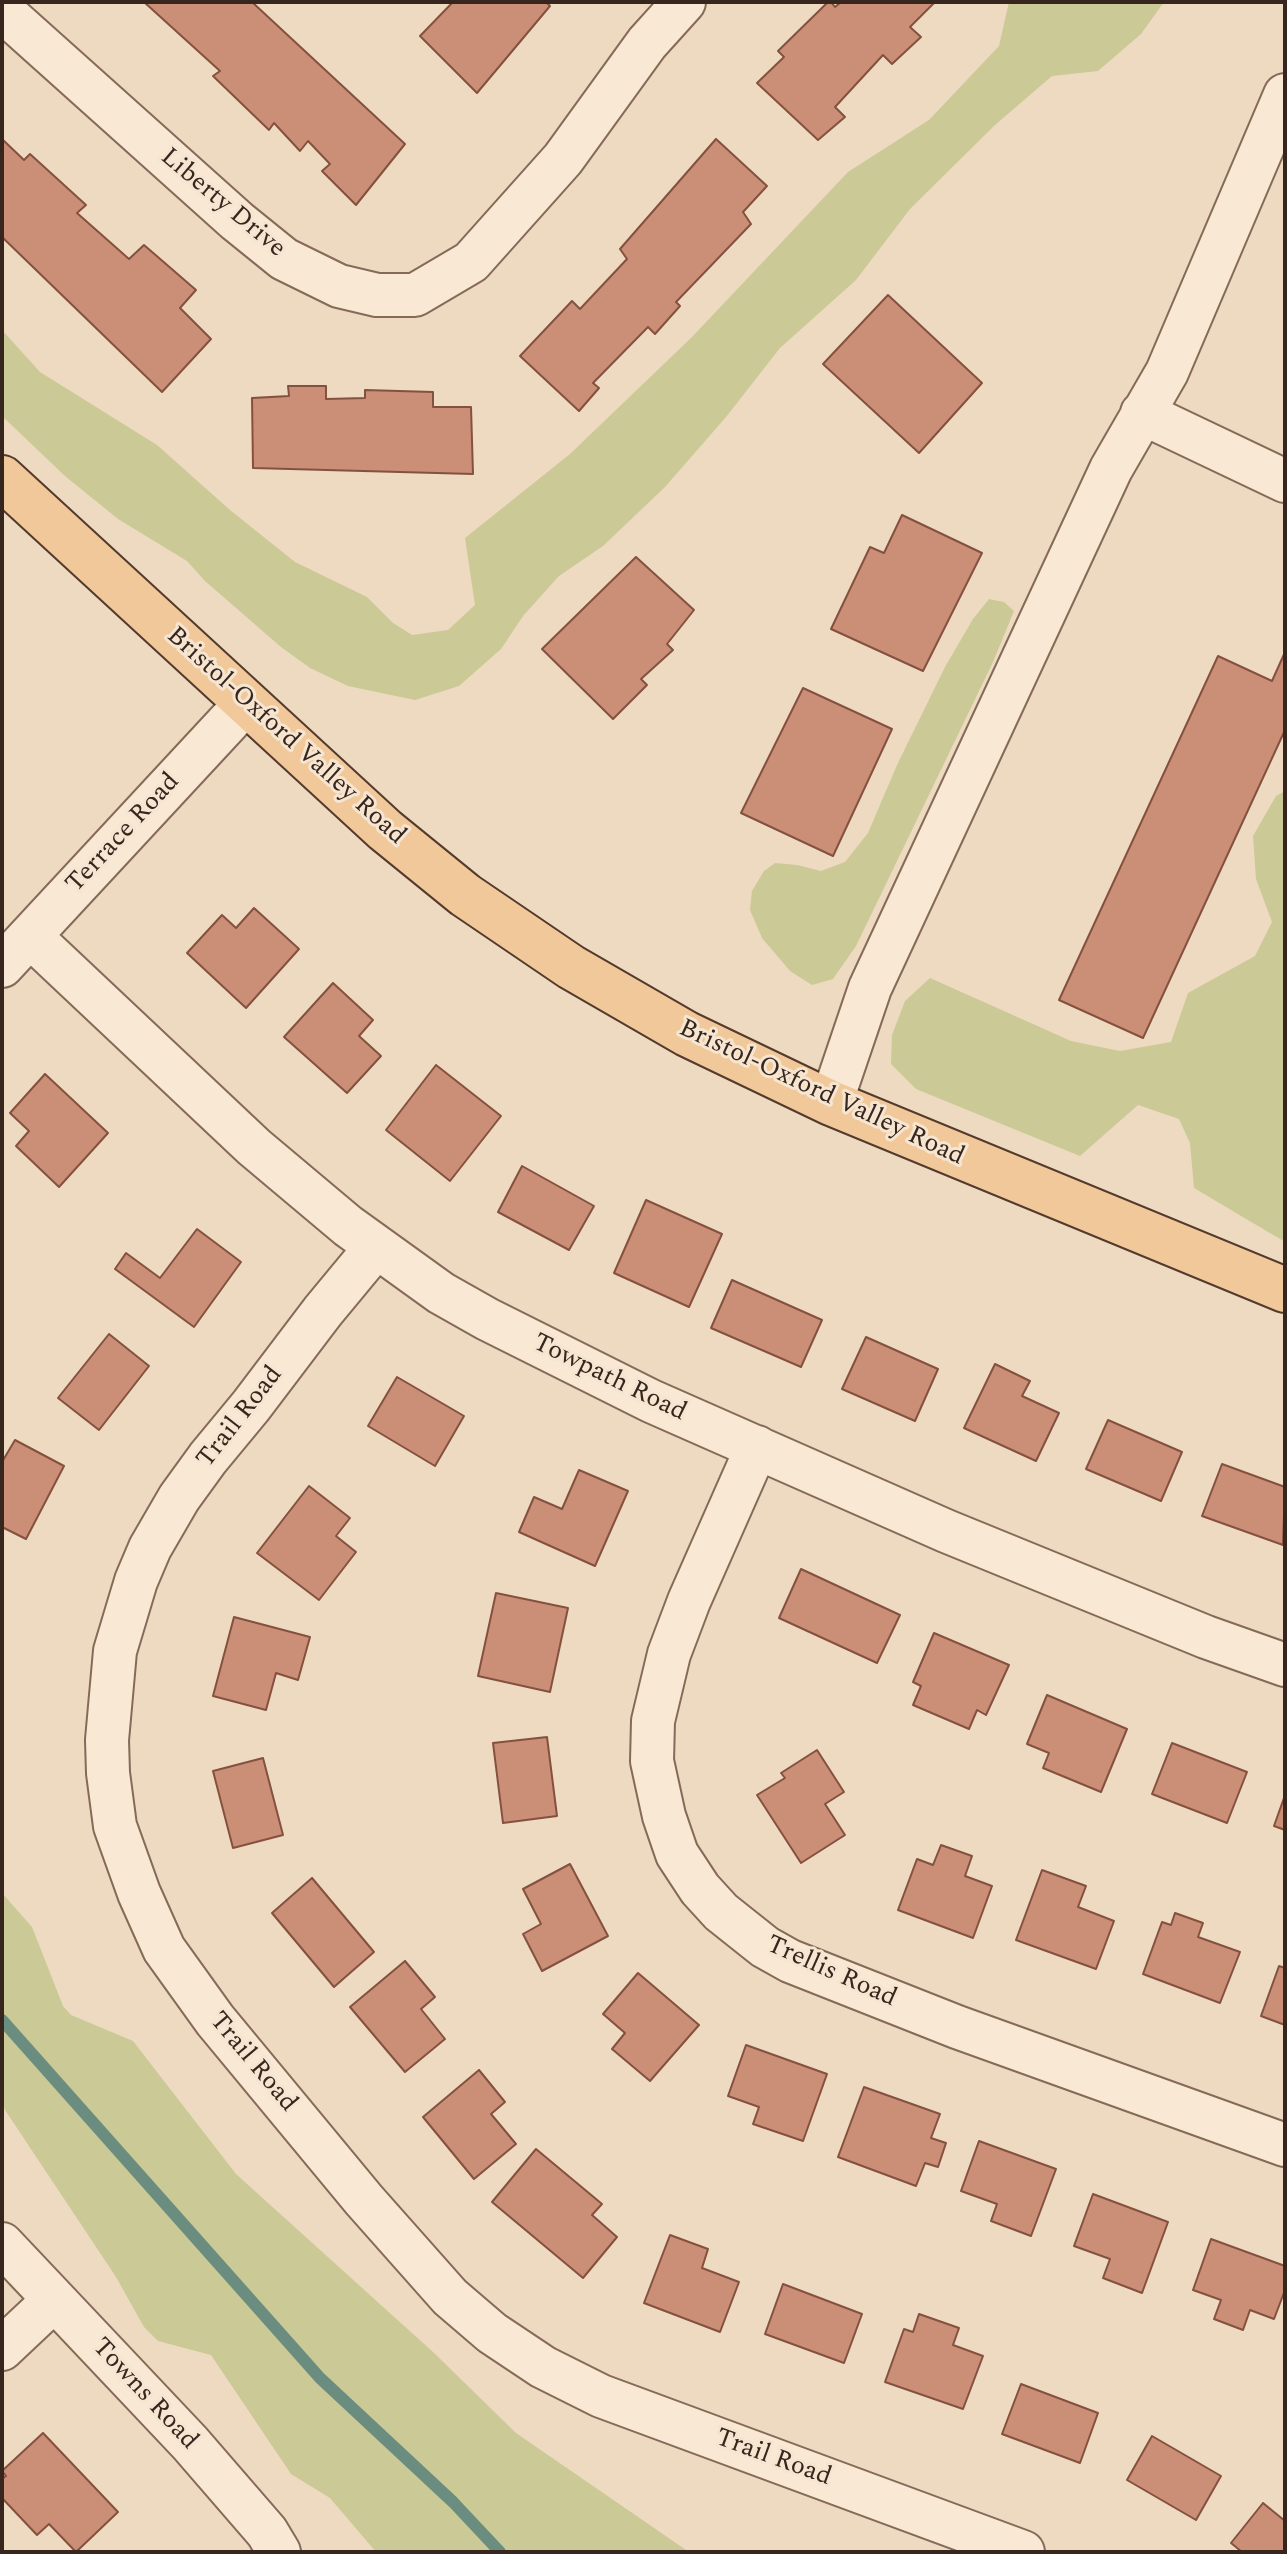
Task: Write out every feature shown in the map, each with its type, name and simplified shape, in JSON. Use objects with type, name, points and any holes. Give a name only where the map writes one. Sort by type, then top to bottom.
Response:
[{"type":"main road","name":"Bristol-Oxford Valley Road","points":[[2,478],[385,830],[476,903],[571,967],[687,1034],[831,1103],[1285,1290]]},
{"type":"street","name":"Liberty Drive","points":[[8,12],[284,259],[339,286],[377,295],[415,295],[471,262],[563,159],[647,43],[684,2]]},
{"type":"street","points":[[831,1103],[870,988],[1111,469],[1167,372],[1285,95]]},
{"type":"street","points":[[1142,413],[1285,481]]},
{"type":"street","name":"Terrace Road","points":[[2,966],[246,703]]},
{"type":"street","name":"Towpath Road","points":[[30,936],[254,1147],[376,1247],[441,1293],[651,1401],[946,1531],[1206,1637],[1285,1665]]},
{"type":"street","name":"Trail Road","points":[[376,1247],[179,1498],[150,1548],[136,1581],[115,1651],[107,1740],[108,1773],[115,1826],[139,1893],[164,1949],[215,2020],[364,2200],[450,2297],[492,2333],[543,2367],[601,2396],[1023,2552]]},
{"type":"street","name":"Trellis Road","points":[[757,1447],[689,1601],[669,1654],[653,1721],[652,1761],[664,1816],[677,1854],[700,1889],[721,1912],[765,1947],[790,1961],[957,2027],[1285,2145]]},
{"type":"street","name":"Towns Road","points":[[2,2244],[190,2443],[267,2532],[279,2552]]},
{"type":"street","points":[[2,2349],[54,2300]]},
{"type":"shaded area","points":[[1009,2],[1164,2],[1141,34],[1098,71],[1052,76],[995,125],[910,209],[856,280],[780,348],[665,487],[603,546],[559,576],[523,616],[501,649],[459,686],[415,700],[348,686],[310,668],[205,581],[187,561],[118,519],[65,476],[2,416],[2,330],[40,372],[157,445],[295,562],[367,597],[393,623],[412,635],[448,630],[475,605],[465,538],[570,454],[692,337],[848,172],[929,120],[999,46]]},
{"type":"shaded area","points":[[989,599],[1004,602],[1014,611],[993,662],[856,946],[833,979],[812,985],[790,971],[762,938],[750,910],[752,891],[764,871],[775,863],[821,871],[845,862],[868,833],[945,667],[973,619]]},
{"type":"shaded area","points":[[1285,791],[1285,1242],[1194,1188],[1190,1143],[1179,1119],[1138,1105],[1080,1156],[916,1089],[891,1064],[892,1035],[905,1001],[930,978],[1071,1041],[1120,1051],[1171,1042],[1188,993],[1255,956],[1272,922],[1256,879],[1253,836],[1276,796]]},
{"type":"shaded area","points":[[2,1893],[32,1927],[63,2006],[71,2015],[133,2041],[236,2174],[433,2352],[516,2433],[689,2552],[376,2552],[330,2498],[291,2474],[211,2355],[158,2341],[144,2327],[116,2277],[5,2110],[2,2098]]},
{"type":"building","points":[[144,2],[252,2],[405,144],[356,205],[322,171],[330,164],[308,141],[300,151],[274,123],[269,130],[213,76],[220,71]]},
{"type":"building","points":[[453,2],[546,2],[550,6],[477,93],[420,36]]},
{"type":"building","points":[[828,2],[835,7],[841,2],[935,2],[910,27],[921,37],[892,64],[883,55],[835,107],[845,117],[818,140],[757,83],[784,57],[778,51]]},
{"type":"building","points":[[2,139],[24,160],[30,154],[86,205],[77,213],[129,259],[144,245],[196,290],[180,308],[211,339],[162,392],[2,237]]},
{"type":"building","points":[[716,139],[767,186],[743,212],[751,224],[676,302],[680,306],[655,334],[648,327],[593,383],[599,388],[579,411],[520,356],[572,301],[580,309],[627,259],[620,249]]},
{"type":"building","points":[[888,295],[982,383],[919,453],[823,364]]},
{"type":"building","points":[[288,386],[326,386],[326,399],[365,398],[365,390],[433,392],[433,407],[471,407],[473,474],[253,468],[252,398],[289,396]]},
{"type":"building","points":[[902,515],[982,553],[923,671],[831,629],[870,547],[884,553]]},
{"type":"building","points":[[636,557],[694,610],[667,644],[673,650],[641,679],[647,685],[613,719],[542,649]]},
{"type":"building","points":[[1285,652],[1285,730],[1143,1038],[1059,1000],[1218,656],[1272,681]]},
{"type":"building","points":[[803,688],[892,729],[833,856],[741,813]]},
{"type":"building","points":[[254,908],[299,949],[246,1008],[187,953],[222,915],[236,928]]},
{"type":"building","points":[[333,983],[373,1020],[359,1036],[381,1056],[347,1093],[284,1037]]},
{"type":"building","points":[[436,1065],[501,1116],[450,1181],[386,1130]]},
{"type":"building","points":[[45,1074],[108,1133],[59,1187],[16,1146],[29,1131],[10,1113]]},
{"type":"building","points":[[522,1166],[594,1206],[569,1250],[498,1212]]},
{"type":"building","points":[[646,1200],[722,1234],[689,1307],[614,1273]]},
{"type":"building","points":[[197,1229],[241,1262],[194,1327],[115,1269],[126,1253],[160,1278]]},
{"type":"building","points":[[732,1280],[822,1320],[801,1367],[711,1328]]},
{"type":"building","points":[[109,1334],[149,1366],[99,1430],[58,1398]]},
{"type":"building","points":[[866,1337],[938,1369],[915,1421],[842,1389]]},
{"type":"building","points":[[995,1364],[1030,1381],[1022,1396],[1059,1413],[1036,1461],[964,1428]]},
{"type":"building","points":[[397,1377],[464,1416],[435,1466],[368,1426]]},
{"type":"building","points":[[1108,1420],[1182,1452],[1161,1501],[1086,1469]]},
{"type":"building","points":[[15,1440],[64,1466],[26,1539],[2,1527],[2,1462]]},
{"type":"building","points":[[1222,1464],[1285,1487],[1283,1545],[1202,1516]]},
{"type":"building","points":[[579,1470],[628,1491],[595,1566],[519,1532],[534,1497],[562,1509]]},
{"type":"building","points":[[309,1486],[350,1518],[336,1536],[356,1552],[319,1600],[257,1553]]},
{"type":"building","points":[[801,1569],[900,1615],[877,1663],[779,1618]]},
{"type":"building","points":[[496,1593],[568,1608],[550,1692],[478,1676]]},
{"type":"building","points":[[234,1617],[310,1637],[298,1680],[276,1673],[266,1710],[213,1696]]},
{"type":"building","points":[[934,1633],[1009,1665],[986,1715],[977,1710],[969,1729],[913,1705],[921,1686],[913,1682]]},
{"type":"building","points":[[1047,1695],[1127,1729],[1101,1792],[1043,1768],[1049,1753],[1027,1744]]},
{"type":"building","points":[[547,1737],[557,1816],[503,1823],[493,1743]]},
{"type":"building","points":[[1172,1743],[1247,1772],[1227,1823],[1152,1794]]},
{"type":"building","points":[[817,1750],[844,1792],[825,1804],[845,1835],[801,1863],[757,1795],[785,1778],[781,1773]]},
{"type":"building","points":[[263,1758],[283,1835],[233,1848],[213,1771]]},
{"type":"building","points":[[1285,1795],[1285,1830],[1274,1826]]},
{"type":"building","points":[[941,1845],[972,1856],[965,1876],[992,1886],[973,1938],[898,1910],[917,1859],[933,1865]]},
{"type":"building","points":[[570,1864],[608,1936],[542,1971],[523,1934],[541,1924],[523,1889]]},
{"type":"building","points":[[1042,1870],[1086,1886],[1078,1907],[1114,1921],[1096,1969],[1016,1940]]},
{"type":"building","points":[[312,1878],[374,1952],[334,1987],[272,1913]]},
{"type":"building","points":[[1175,1913],[1203,1923],[1198,1937],[1240,1952],[1220,2003],[1143,1974],[1162,1922],[1171,1925]]},
{"type":"building","points":[[405,1961],[435,1997],[421,2009],[445,2039],[405,2072],[350,2007]]},
{"type":"building","points":[[1279,1966],[1285,1968],[1285,2025],[1261,2016]]},
{"type":"building","points":[[638,1973],[699,2025],[650,2081],[612,2049],[625,2033],[603,2014]]},
{"type":"building","points":[[746,2045],[827,2074],[803,2141],[753,2124],[759,2107],[728,2096]]},
{"type":"building","points":[[479,2070],[505,2102],[491,2114],[516,2144],[474,2179],[423,2117]]},
{"type":"building","points":[[864,2087],[940,2114],[931,2138],[946,2143],[938,2167],[925,2163],[916,2186],[838,2157]]},
{"type":"building","points":[[979,2141],[1056,2169],[1031,2236],[991,2221],[997,2204],[961,2191]]},
{"type":"building","points":[[536,2149],[602,2204],[592,2215],[617,2237],[583,2278],[492,2202]]},
{"type":"building","points":[[1093,2194],[1168,2222],[1142,2293],[1103,2278],[1110,2259],[1074,2246]]},
{"type":"building","points":[[670,2235],[708,2249],[702,2268],[739,2282],[720,2332],[644,2303]]},
{"type":"building","points":[[1211,2239],[1285,2266],[1285,2290],[1274,2319],[1250,2310],[1243,2330],[1214,2319],[1221,2300],[1193,2290]]},
{"type":"building","points":[[783,2284],[862,2314],[844,2363],[765,2334]]},
{"type":"building","points":[[919,2314],[959,2328],[953,2345],[983,2356],[963,2409],[885,2382],[904,2329],[913,2332]]},
{"type":"building","points":[[1021,2384],[1098,2413],[1080,2463],[1002,2434]]},
{"type":"building","points":[[43,2433],[118,2512],[76,2552],[49,2524],[37,2535],[2,2498],[2,2479],[6,2476],[2,2471]]},
{"type":"building","points":[[1152,2436],[1221,2476],[1196,2520],[1127,2480]]},
{"type":"building","points":[[1263,2503],[1285,2521],[1285,2552],[1242,2552],[1231,2543]]},
{"type":"waterway","points":[[2,2020],[320,2378],[453,2502],[500,2552]]}]
